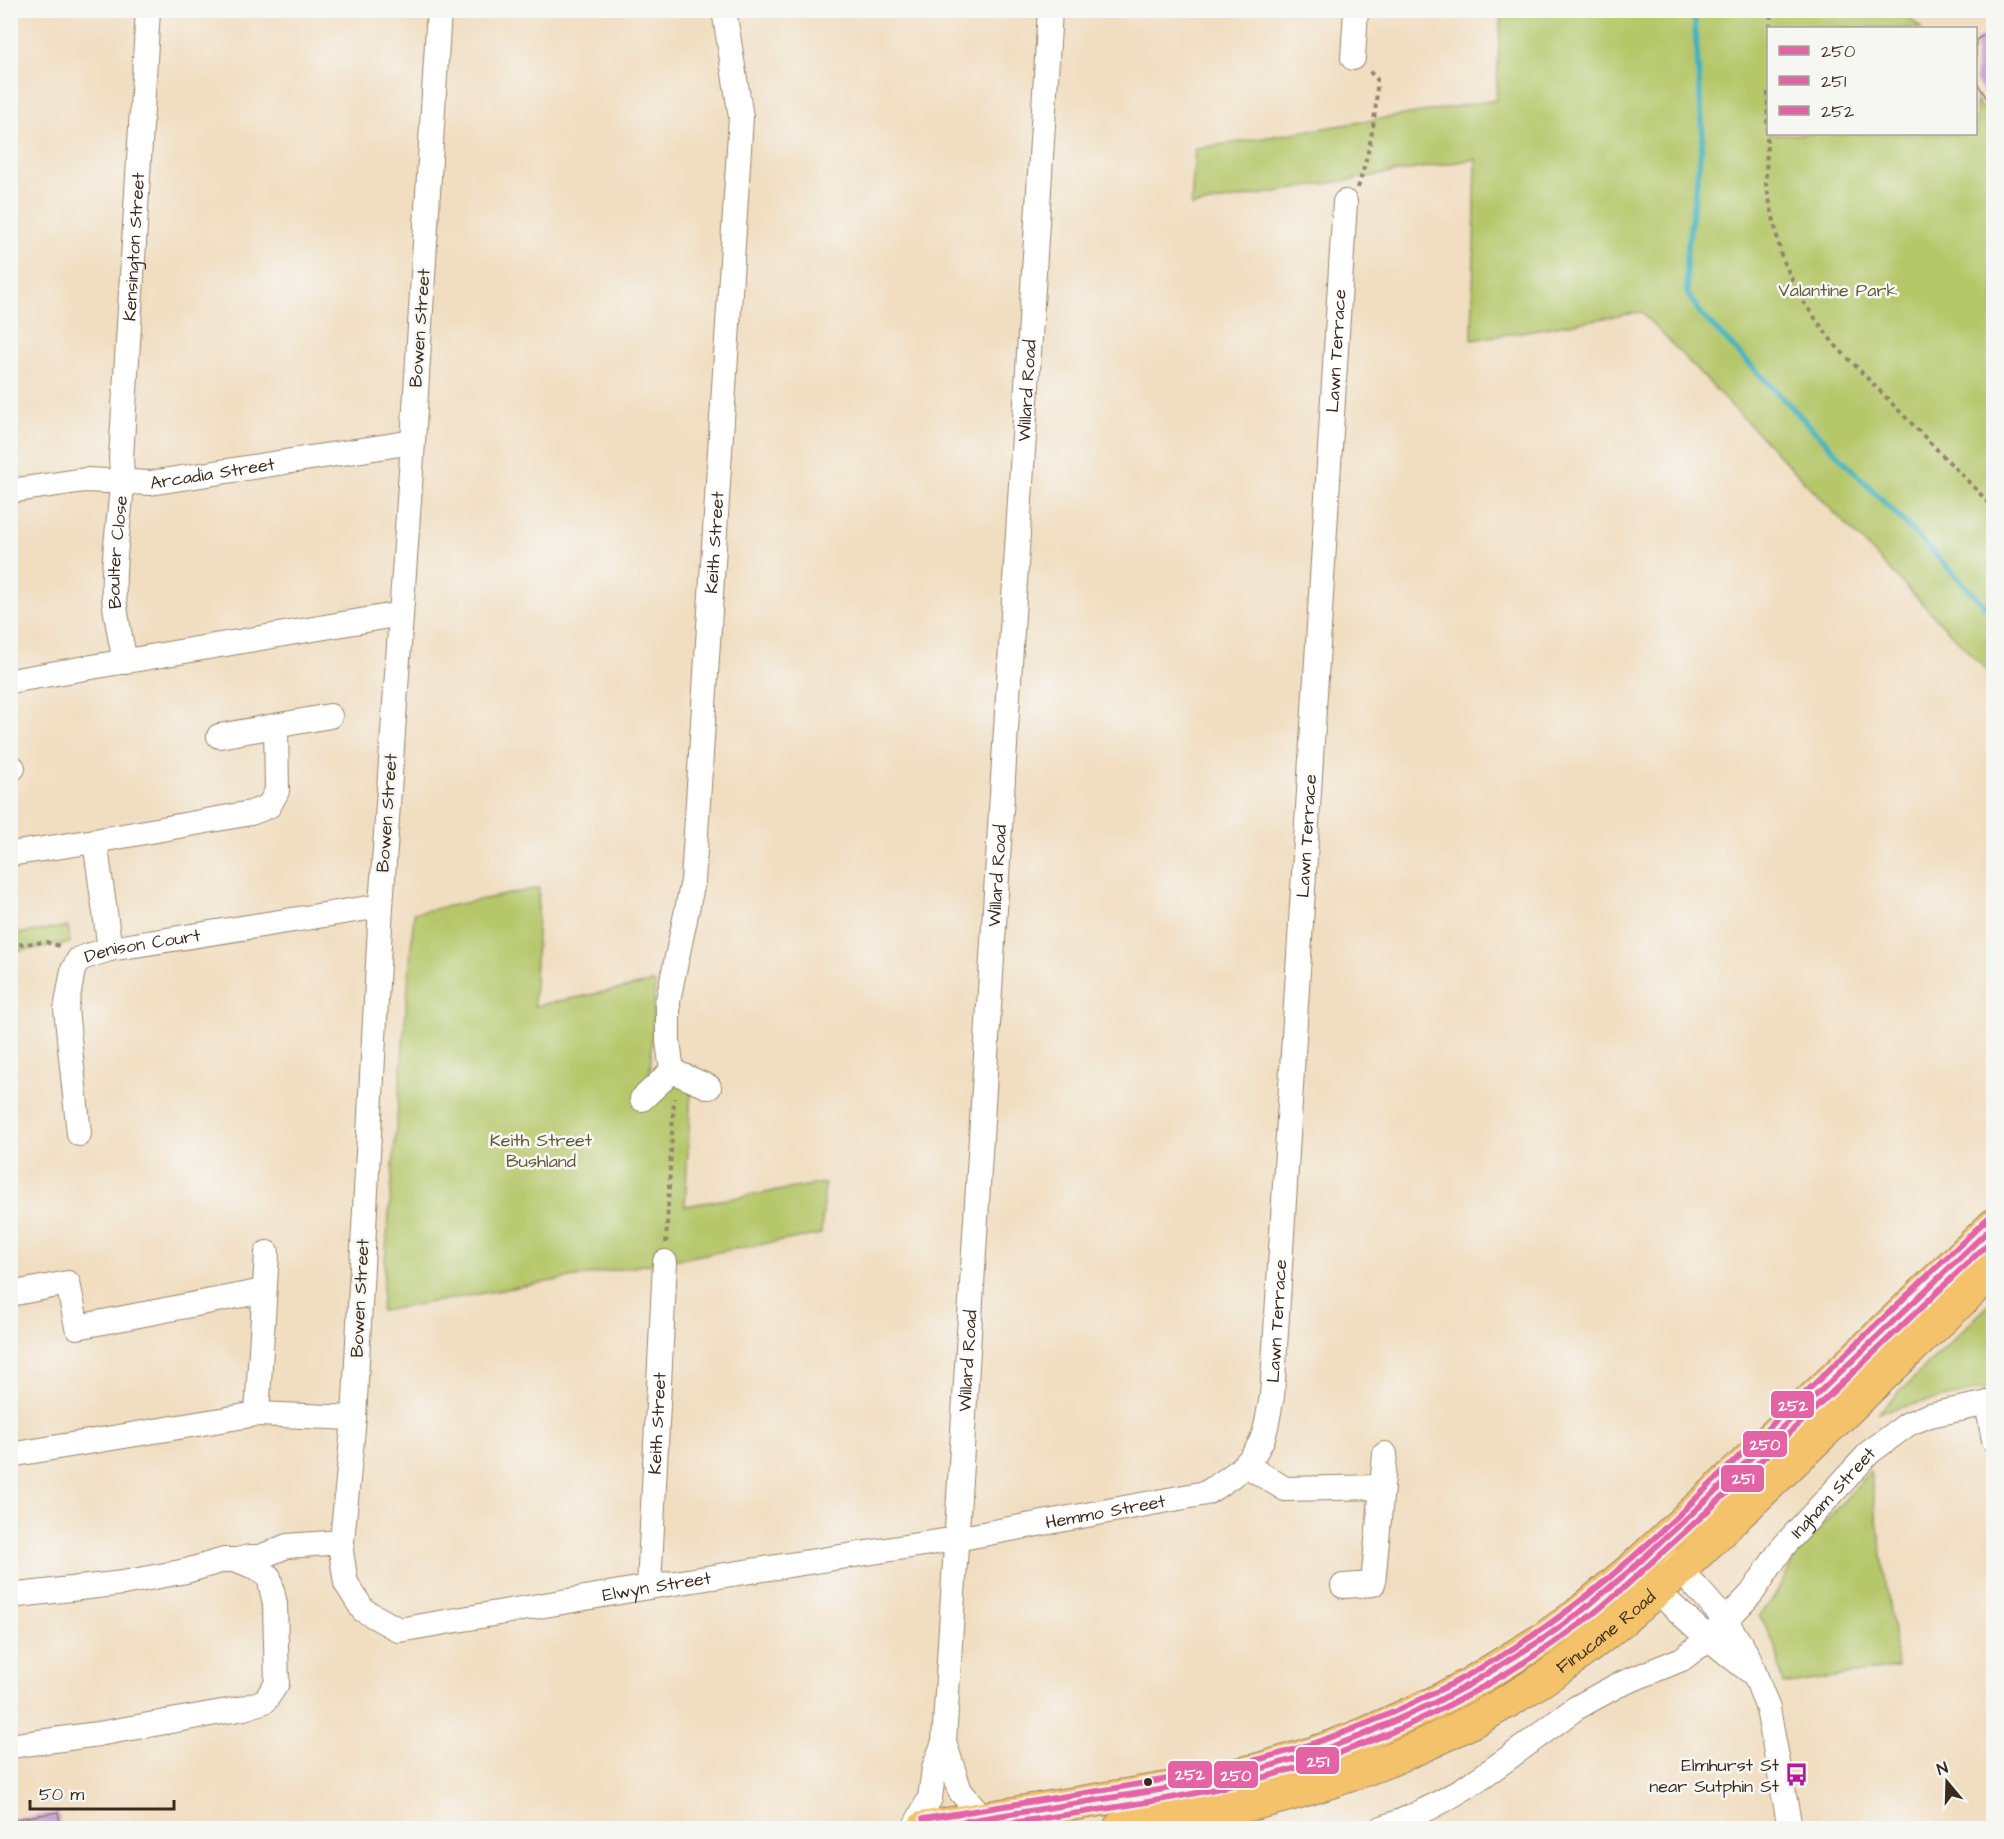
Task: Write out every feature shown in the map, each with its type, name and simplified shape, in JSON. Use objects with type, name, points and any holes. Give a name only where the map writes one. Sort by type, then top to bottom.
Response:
[{"type":"highway","name":"Finucane Road","points":[[924,1828],[1224,1778],[1281,1763],[1363,1734],[1434,1703],[1502,1665],[1577,1614],[1645,1557],[1994,1225]]},
{"type":"highway","name":"Finucane Road","points":[[1120,1828],[1265,1801],[1336,1780],[1388,1760],[1474,1719],[1520,1693],[1600,1638],[1668,1580],[1994,1269]]},
{"type":"highway","points":[[1363,1734],[1388,1760]]},
{"type":"street","name":"Kensington Street","points":[[123,482],[121,458],[148,10]]},
{"type":"street","name":"Bowen Street","points":[[363,1610],[346,1583],[342,1546],[354,1418],[381,906],[413,442],[439,10]]},
{"type":"street","name":"Keith Street","points":[[672,1071],[668,1041],[668,1000],[693,881],[741,117],[724,10]]},
{"type":"street","name":"Willard Road","points":[[914,1828],[930,1798],[934,1768],[944,1742],[1050,10]]},
{"type":"street","points":[[1353,58],[1356,10]]},
{"type":"street","name":"Lawn Terrace","points":[[1246,1465],[1264,1436],[1272,1397],[1345,202]]},
{"type":"street","name":"Arcadia Street","points":[[10,491],[85,480],[150,483],[413,442]]},
{"type":"street","name":"Boulter Close","points":[[123,482],[114,597],[125,662]]},
{"type":"street","points":[[10,681],[401,614]]},
{"type":"street","points":[[219,736],[330,716]]},
{"type":"street","points":[[10,854],[251,813],[269,806],[277,791],[276,726]]},
{"type":"street","points":[[95,841],[110,949]]},
{"type":"street","name":"Denison Court","points":[[79,1134],[66,1009],[73,970],[79,959],[110,949],[381,906]]},
{"type":"street","points":[[642,1099],[672,1071],[709,1087]]},
{"type":"street","points":[[257,1414],[267,1253]]},
{"type":"street","name":"Keith Street","points":[[649,1587],[665,1262]]},
{"type":"street","points":[[10,1294],[68,1283],[77,1327],[263,1291]]},
{"type":"street","points":[[1990,1402],[1994,1440]]},
{"type":"street","name":"Ingham Street","points":[[1708,1639],[1752,1593],[1782,1548],[1870,1452],[1908,1424],[1930,1415],[1990,1402]]},
{"type":"street","points":[[10,1455],[257,1414],[354,1418]]},
{"type":"street","points":[[1343,1586],[1373,1584],[1384,1454]]},
{"type":"street","points":[[1246,1465],[1285,1489],[1382,1487]]},
{"type":"street","name":"Hemmo Street","points":[[956,1539],[1206,1493],[1246,1465]]},
{"type":"street","name":"Elwyn Street","points":[[363,1610],[399,1630],[649,1587],[956,1539]]},
{"type":"street","points":[[10,1596],[123,1583],[186,1571],[224,1560],[260,1557],[287,1546],[342,1546]]},
{"type":"street","points":[[10,1746],[120,1731],[244,1708],[265,1701],[277,1683],[275,1604],[269,1577],[272,1567],[286,1557],[342,1546]]},
{"type":"street","points":[[1645,1557],[1668,1580],[1726,1621],[1743,1646],[1768,1709],[1790,1828]]},
{"type":"street","points":[[237,1560],[259,1569],[269,1577]]},
{"type":"street","points":[[1668,1580],[1708,1639],[1755,1674]]},
{"type":"street","points":[[1382,1828],[1408,1820],[1460,1792],[1576,1708],[1616,1686],[1682,1659],[1708,1639]]},
{"type":"street","name":"Willard Road","points":[[944,1742],[960,1791],[984,1819]]},
{"type":"path","points":[[1770,27],[1771,10]]},
{"type":"path","points":[[1345,202],[1358,188],[1371,143],[1377,104],[1377,79],[1353,58]]},
{"type":"path","points":[[1767,135],[1766,184],[1781,255],[1801,299],[1834,344],[1994,508]]},
{"type":"path","points":[[10,945],[45,942],[60,945],[79,959]]},
{"type":"path","points":[[665,1262],[674,1100],[672,1071]]},
{"type":"green space","name":"Valantine Park","points":[[1501,11],[1905,11],[1920,27],[1767,27],[1767,135],[1977,135],[1977,100],[1994,125],[1993,677],[1641,312],[1472,340],[1476,159],[1191,206],[1195,149],[1496,100]]},
{"type":"green space","name":"Keith Street Bushland","points":[[539,888],[534,1006],[655,982],[650,1076],[692,1070],[685,1206],[825,1183],[821,1234],[381,1311],[414,913]]},
{"type":"green space","points":[[68,926],[70,943],[11,952],[11,935]]},
{"type":"green space","points":[[1993,1301],[1993,1387],[1879,1412]]},
{"type":"green space","points":[[1870,1471],[1898,1667],[1783,1685],[1776,1647],[1759,1615],[1774,1598],[1796,1555]]},
{"type":"building","points":[[1994,29],[1994,110],[1977,83],[1977,39]]},
{"type":"building","points":[[58,1812],[61,1828],[10,1828],[10,1820]]},
{"type":"waterway","points":[[1694,10],[1703,136],[1686,258],[1687,293],[1701,314],[1994,615]]},
{"type":"transit line","name":"252","points":[[923,1819],[1157,1781],[1210,1771],[1288,1751],[1381,1718],[1481,1668],[1543,1629],[1597,1588],[1646,1546],[1988,1218]]},
{"type":"transit line","name":"250","points":[[924,1828],[1196,1784],[1257,1770],[1363,1735],[1470,1684],[1577,1615],[1634,1567],[1994,1225]]},
{"type":"transit line","name":"251","points":[[977,1828],[1108,1809],[1239,1784],[1323,1759],[1391,1733],[1488,1684],[1550,1645],[1614,1597],[1994,1238]]},
{"type":"place","name":"Elmhurst St near Sutphin St","points":[[1797,1775]]}]
